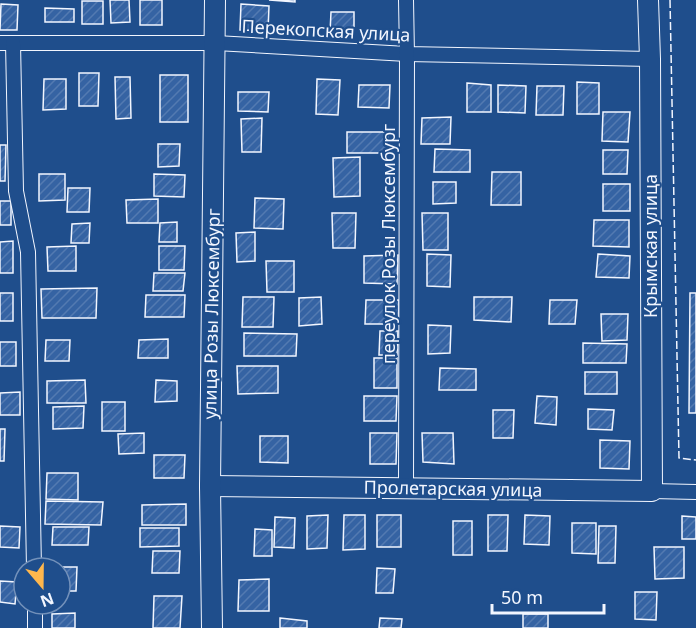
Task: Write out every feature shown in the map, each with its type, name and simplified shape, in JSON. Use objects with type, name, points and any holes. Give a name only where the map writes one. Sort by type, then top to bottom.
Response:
[{"type":"main road","name":"улица Розы Люксембург","points":[[212,628],[210,486],[215,0]]},
{"type":"main road","name":"Крымская улица","points":[[648,0],[652,491]]},
{"type":"main road","name":"Пролетарская улица","points":[[210,486],[652,491]]},
{"type":"street","name":"переулок Розы Люксембург","points":[[406,0],[406,488]]},
{"type":"street","name":"Перекопская улица","points":[[6,43],[216,43],[407,54],[650,59]]},
{"type":"street","points":[[6,43],[16,191],[28,252],[34,556]]},
{"type":"street","name":"Пролетарская улица","points":[[652,491],[696,492]]},
{"type":"building","points":[[110,0],[129,0],[130,22],[111,23]]},
{"type":"building","points":[[140,0],[162,0],[162,25],[140,25]]},
{"type":"building","points":[[269,0],[295,0],[295,2]]},
{"type":"building","points":[[82,1],[103,1],[103,24],[82,24]]},
{"type":"building","points":[[1,4],[18,5],[17,30],[0,30]]},
{"type":"building","points":[[241,4],[269,6],[268,31],[240,30]]},
{"type":"building","points":[[45,8],[74,9],[74,22],[45,22]]},
{"type":"building","points":[[331,12],[354,12],[354,33],[330,33]]},
{"type":"building","points":[[79,73],[99,73],[98,106],[79,106]]},
{"type":"building","points":[[160,75],[188,75],[188,122],[160,122]]},
{"type":"building","points":[[115,77],[130,77],[131,118],[116,119]]},
{"type":"building","points":[[44,79],[66,79],[66,109],[43,110]]},
{"type":"building","points":[[317,79],[340,80],[338,115],[316,114]]},
{"type":"building","points":[[577,82],[599,83],[599,114],[577,114]]},
{"type":"building","points":[[467,83],[491,85],[491,112],[467,112]]},
{"type":"building","points":[[359,85],[390,85],[389,108],[358,107]]},
{"type":"building","points":[[498,85],[526,86],[525,113],[498,112]]},
{"type":"building","points":[[537,86],[564,86],[563,115],[536,115]]},
{"type":"building","points":[[238,92],[269,92],[268,112],[238,111]]},
{"type":"building","points":[[603,112],[630,112],[628,142],[602,141]]},
{"type":"building","points":[[451,117],[450,144],[421,144],[422,118]]},
{"type":"building","points":[[262,118],[261,152],[242,152],[241,119]]},
{"type":"building","points":[[347,132],[388,132],[388,153],[347,153]]},
{"type":"building","points":[[158,144],[180,144],[179,166],[158,167]]},
{"type":"building","points":[[0,145],[6,145],[5,181],[0,181]]},
{"type":"building","points":[[435,149],[470,150],[470,172],[434,172]]},
{"type":"building","points":[[603,150],[628,150],[627,174],[603,174]]},
{"type":"building","points":[[360,157],[360,196],[334,197],[333,158]]},
{"type":"building","points":[[492,172],[521,172],[521,205],[491,205]]},
{"type":"building","points":[[39,174],[65,174],[65,200],[39,201]]},
{"type":"building","points":[[154,174],[185,175],[184,197],[154,196]]},
{"type":"building","points":[[433,182],[456,182],[456,203],[433,204]]},
{"type":"building","points":[[603,184],[630,184],[630,211],[603,211]]},
{"type":"building","points":[[68,188],[90,188],[89,212],[67,212]]},
{"type":"building","points":[[255,198],[284,199],[283,229],[254,228]]},
{"type":"building","points":[[158,199],[158,223],[127,223],[126,200]]},
{"type":"building","points":[[0,201],[11,201],[11,225],[0,225]]},
{"type":"building","points":[[332,213],[356,213],[355,248],[333,248]]},
{"type":"building","points":[[422,213],[448,213],[448,250],[423,250]]},
{"type":"building","points":[[594,220],[629,220],[629,247],[593,246]]},
{"type":"building","points":[[177,222],[177,242],[159,242],[160,223]]},
{"type":"building","points":[[90,223],[89,243],[71,243],[72,224]]},
{"type":"building","points":[[255,232],[255,261],[237,262],[236,233]]},
{"type":"building","points":[[13,241],[13,273],[0,273],[0,242]]},
{"type":"building","points":[[76,246],[76,271],[48,271],[47,247]]},
{"type":"building","points":[[159,246],[185,246],[184,270],[159,270]]},
{"type":"building","points":[[427,254],[451,255],[450,287],[427,286]]},
{"type":"building","points":[[598,254],[630,256],[629,278],[596,277]]},
{"type":"building","points":[[398,255],[397,284],[364,283],[364,256]]},
{"type":"building","points":[[266,261],[294,261],[294,292],[267,292]]},
{"type":"building","points":[[154,273],[185,273],[183,291],[153,291]]},
{"type":"building","points":[[97,288],[96,318],[42,318],[41,289]]},
{"type":"building","points":[[0,293],[13,293],[13,321],[0,321]]},
{"type":"building","points":[[690,293],[696,293],[696,413],[689,413]]},
{"type":"building","points":[[146,295],[185,295],[184,317],[145,317]]},
{"type":"building","points":[[243,297],[274,297],[273,327],[242,327]]},
{"type":"building","points":[[321,297],[322,324],[299,326],[299,298]]},
{"type":"building","points":[[474,297],[512,297],[511,322],[474,320]]},
{"type":"building","points":[[366,300],[399,300],[399,324],[365,324]]},
{"type":"building","points":[[550,300],[577,300],[575,324],[549,324]]},
{"type":"building","points":[[601,314],[628,314],[627,340],[602,341]]},
{"type":"building","points":[[428,325],[451,326],[450,353],[428,354]]},
{"type":"building","points":[[380,331],[398,331],[397,355],[379,355]]},
{"type":"building","points":[[244,333],[297,334],[296,356],[244,356]]},
{"type":"building","points":[[168,339],[168,358],[138,358],[139,340]]},
{"type":"building","points":[[46,340],[70,340],[69,361],[45,361]]},
{"type":"building","points":[[0,342],[16,342],[16,366],[0,366]]},
{"type":"building","points":[[583,343],[627,344],[626,363],[583,363]]},
{"type":"building","points":[[374,358],[397,358],[397,388],[374,388]]},
{"type":"building","points":[[237,366],[278,366],[278,393],[238,394]]},
{"type":"building","points":[[440,368],[476,369],[476,390],[439,390]]},
{"type":"building","points":[[585,372],[617,372],[617,394],[585,394]]},
{"type":"building","points":[[85,380],[86,403],[47,403],[47,381]]},
{"type":"building","points":[[156,380],[177,381],[177,401],[155,402]]},
{"type":"building","points":[[20,392],[20,415],[0,415],[0,393]]},
{"type":"building","points":[[364,396],[397,396],[396,421],[364,421]]},
{"type":"building","points":[[537,396],[557,397],[556,425],[535,423]]},
{"type":"building","points":[[102,402],[125,402],[125,431],[102,431]]},
{"type":"building","points":[[84,406],[83,428],[53,429],[53,407]]},
{"type":"building","points":[[588,409],[614,410],[612,430],[588,429]]},
{"type":"building","points":[[493,410],[514,410],[513,438],[493,438]]},
{"type":"building","points":[[0,429],[5,429],[4,461],[0,461]]},
{"type":"building","points":[[144,433],[144,453],[119,454],[118,434]]},
{"type":"building","points":[[370,433],[397,433],[396,464],[370,464]]},
{"type":"building","points":[[422,433],[453,433],[454,464],[423,462]]},
{"type":"building","points":[[260,436],[288,436],[288,463],[260,462]]},
{"type":"building","points":[[600,440],[630,441],[629,469],[600,468]]},
{"type":"building","points":[[154,455],[185,455],[184,478],[154,478]]},
{"type":"building","points":[[47,473],[78,473],[78,500],[46,499]]},
{"type":"building","points":[[46,501],[103,502],[101,525],[45,524]]},
{"type":"building","points":[[186,504],[186,525],[142,525],[142,505]]},
{"type":"building","points":[[328,515],[327,548],[307,549],[307,516]]},
{"type":"building","points":[[344,515],[365,515],[365,549],[343,550]]},
{"type":"building","points":[[377,515],[401,515],[401,547],[377,547]]},
{"type":"building","points":[[488,515],[508,515],[507,551],[488,551]]},
{"type":"building","points":[[525,515],[550,516],[549,545],[524,544]]},
{"type":"building","points":[[682,516],[696,517],[696,539],[682,539]]},
{"type":"building","points":[[275,517],[295,518],[294,548],[274,547]]},
{"type":"building","points":[[453,521],[472,521],[472,555],[453,555]]},
{"type":"building","points":[[572,523],[596,523],[596,554],[572,553]]},
{"type":"building","points":[[0,526],[20,527],[19,548],[0,547]]},
{"type":"building","points":[[599,526],[616,526],[615,563],[598,563]]},
{"type":"building","points":[[53,527],[89,527],[88,545],[52,545]]},
{"type":"building","points":[[140,528],[179,528],[179,546],[140,547]]},
{"type":"building","points":[[255,529],[272,530],[272,556],[254,556]]},
{"type":"building","points":[[654,547],[684,547],[684,578],[655,579]]},
{"type":"building","points":[[153,551],[180,551],[179,573],[152,573]]},
{"type":"building","points":[[72,567],[77,567],[76,591],[72,591]]},
{"type":"building","points":[[377,568],[395,569],[393,593],[376,593]]},
{"type":"building","points":[[269,579],[269,611],[238,611],[239,580]]},
{"type":"building","points":[[0,581],[12,582],[12,604],[0,602]]},
{"type":"building","points":[[635,592],[657,592],[656,620],[635,619]]},
{"type":"building","points":[[154,596],[182,596],[180,628],[153,628]]},
{"type":"building","points":[[72,613],[75,613],[75,628],[52,628],[52,616],[72,616]]},
{"type":"building","points":[[523,614],[548,614],[548,628],[523,628]]},
{"type":"building","points":[[280,618],[307,621],[307,628],[280,628]]},
{"type":"building","points":[[380,618],[402,619],[401,628],[379,628]]},
{"type":"fence","points":[[670,0],[679,458],[696,460]]}]
